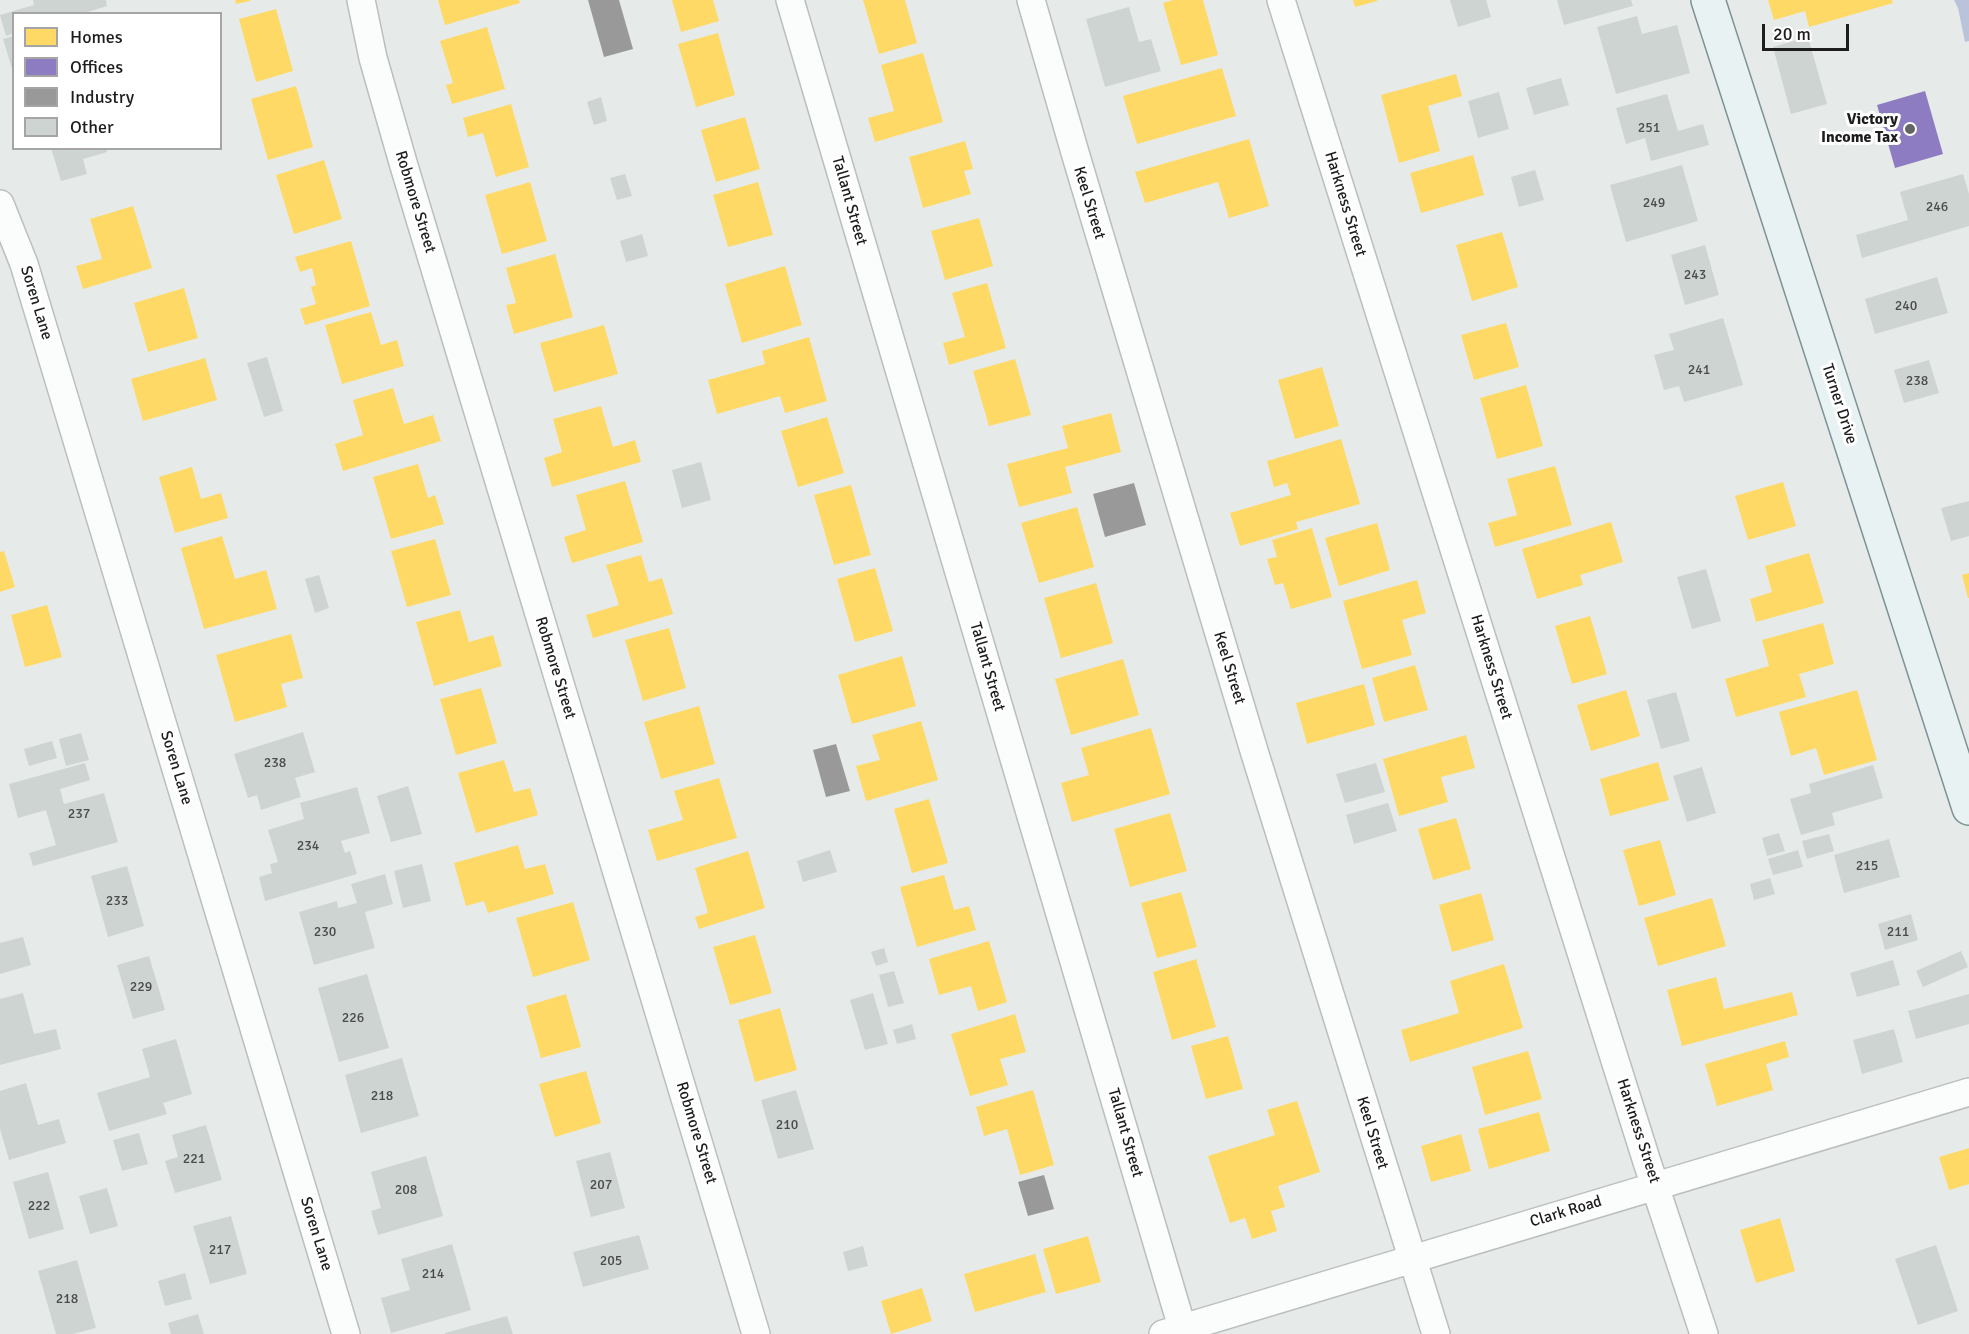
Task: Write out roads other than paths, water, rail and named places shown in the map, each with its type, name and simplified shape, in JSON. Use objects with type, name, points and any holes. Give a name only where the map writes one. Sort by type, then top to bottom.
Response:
[{"type":"street","name":"Robmore Street","points":[[361,0],[373,58],[404,166],[756,1334]]},
{"type":"street","name":"Tallant Street","points":[[790,0],[1177,1332]]},
{"type":"street","name":"Keel Street","points":[[1031,0],[1072,145],[1255,754],[1436,1334]]},
{"type":"street","name":"Harkness Street","points":[[1281,0],[1704,1334]]},
{"type":"street","name":"Turner Drive","points":[[1708,0],[1969,808]]},
{"type":"street","name":"Soren Lane","points":[[0,204],[24,264],[346,1334]]},
{"type":"street","name":"Clark Road","points":[[1177,1332],[1411,1258],[1969,1092]]},
{"type":"place","name":"Victory Income Tax","points":[[1910,129]]}]
